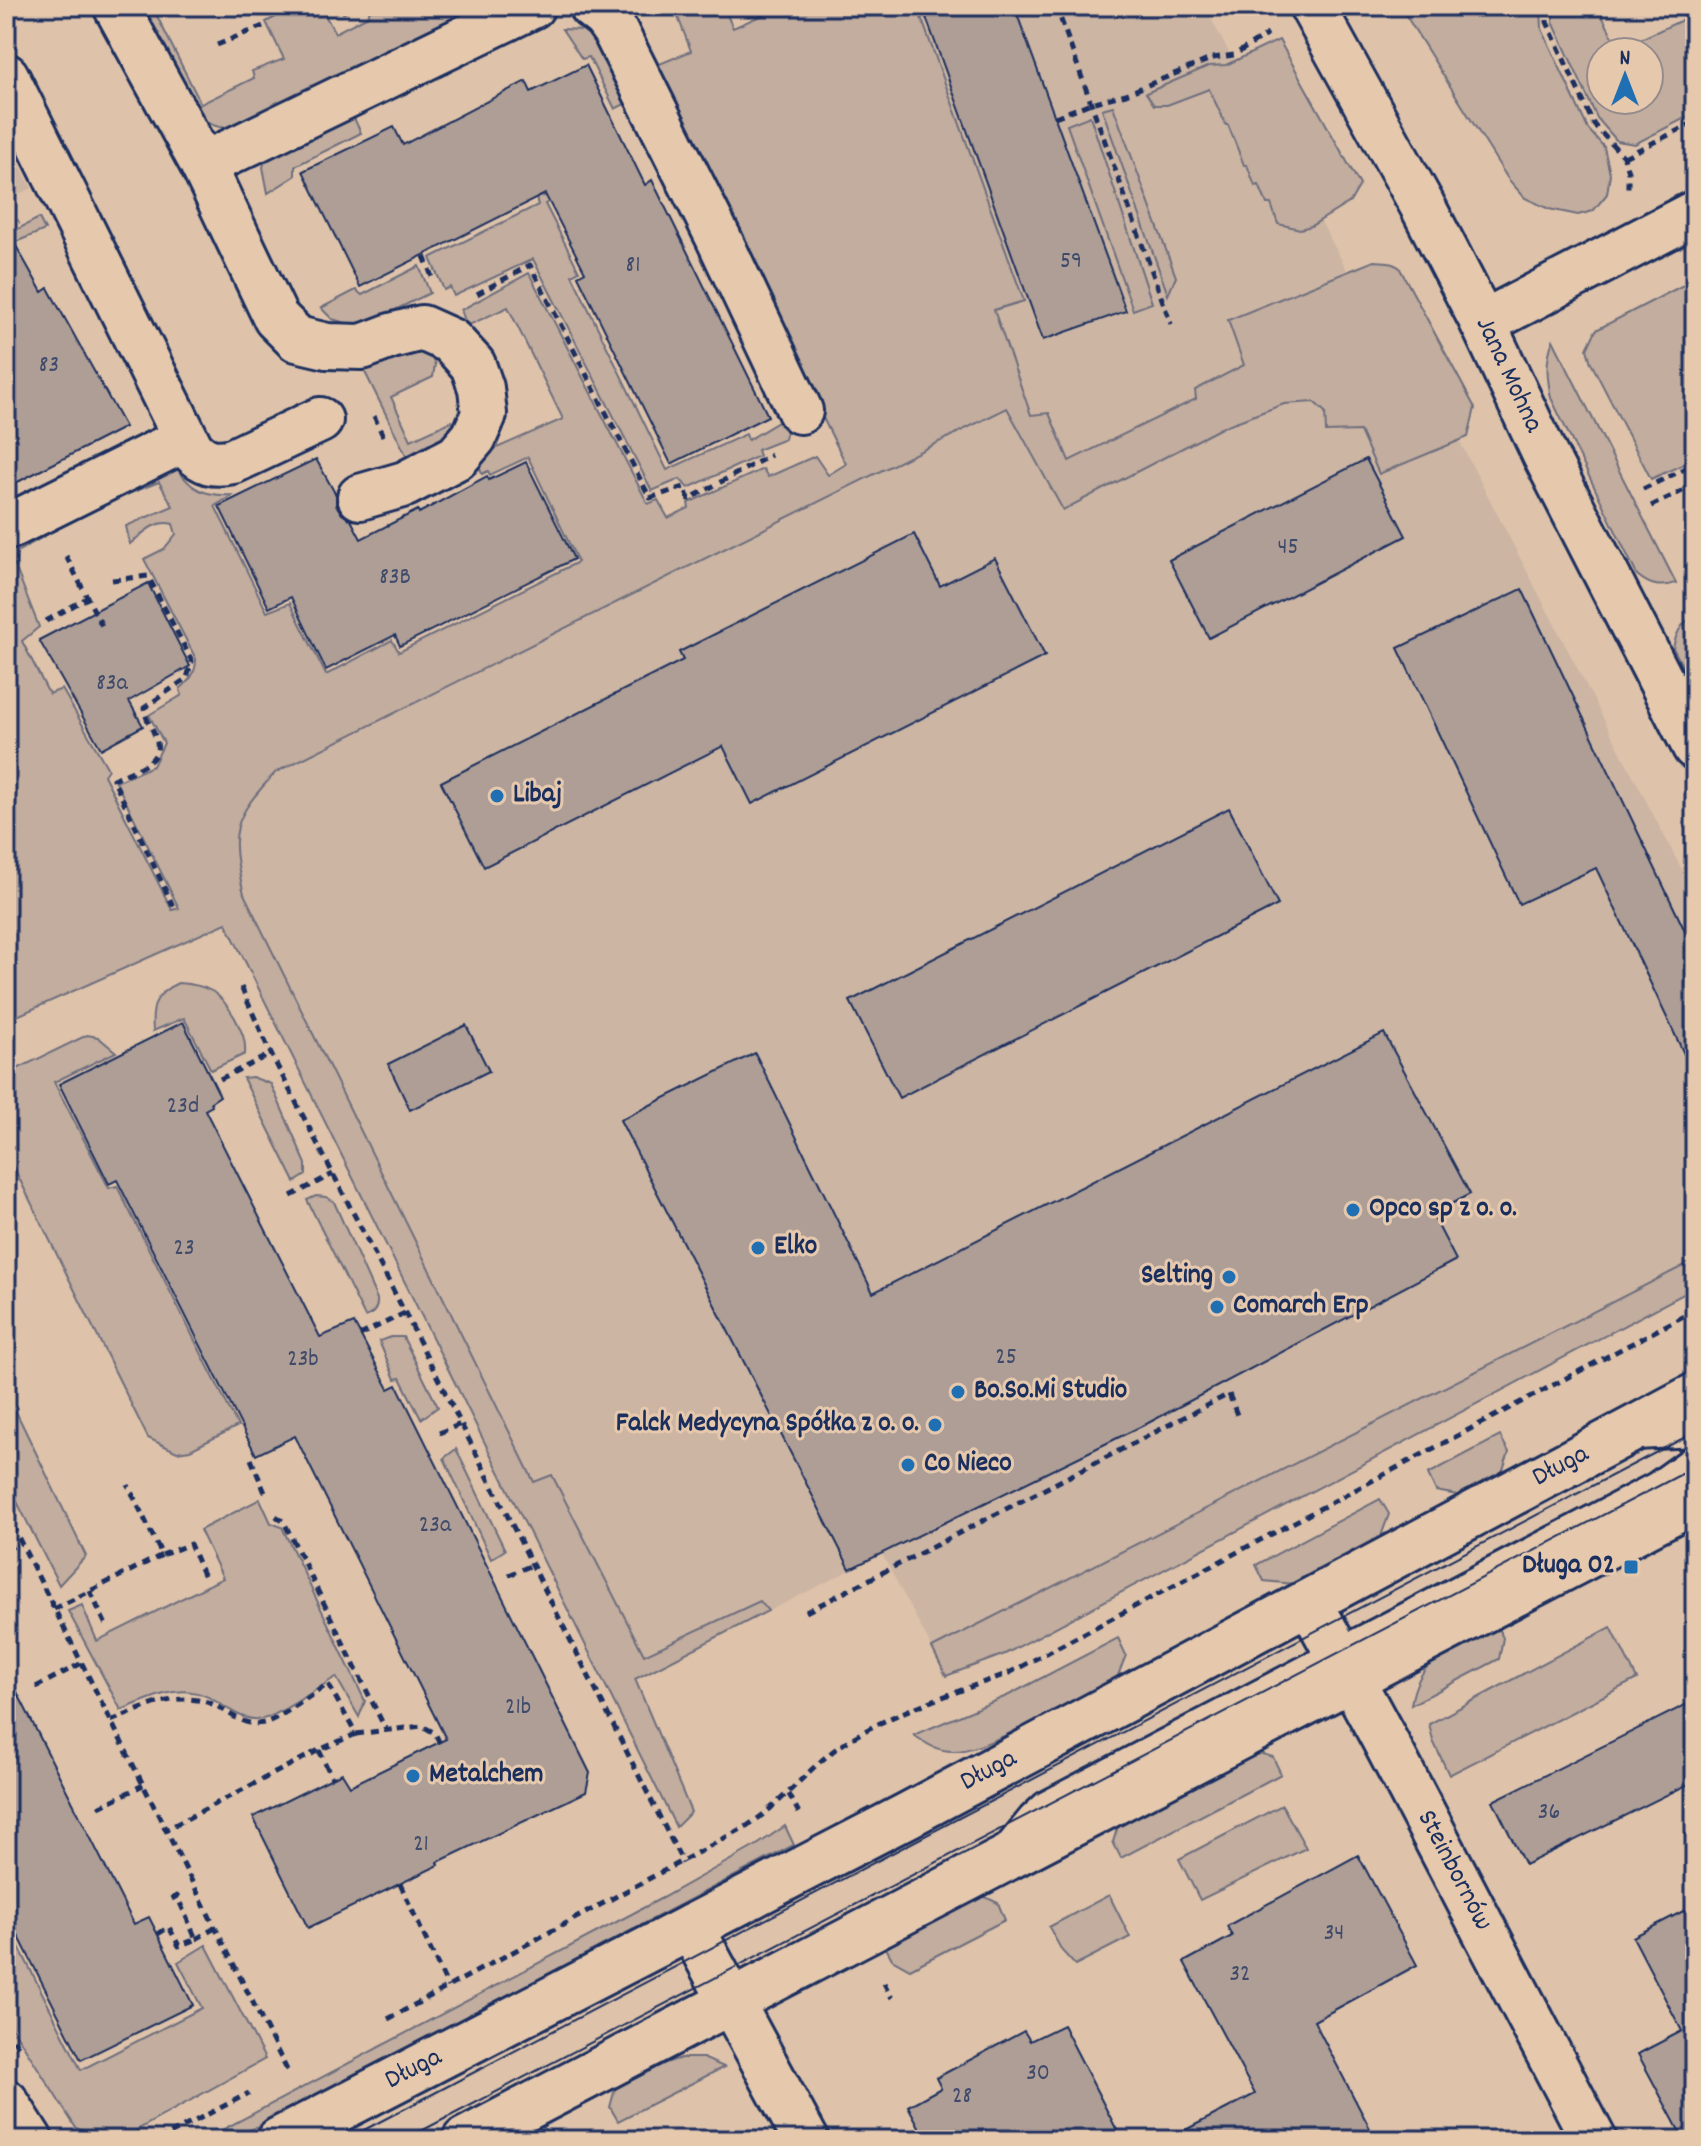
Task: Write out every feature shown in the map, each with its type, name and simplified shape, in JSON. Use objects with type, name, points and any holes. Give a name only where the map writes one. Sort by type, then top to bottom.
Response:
[{"type":"street","points":[[116,6],[203,165],[276,318],[297,339],[327,346],[362,347],[422,328],[451,341],[473,365],[481,388],[484,414],[474,437],[457,457],[405,484],[360,497]]},
{"type":"street","points":[[203,165],[532,6]]},
{"type":"street","points":[[591,6],[605,17],[615,31],[718,237],[800,411]]},
{"type":"street","name":"Jana Mohna","points":[[1312,6],[1483,323],[1544,453],[1695,747]]},
{"type":"street","points":[[6,76],[185,439],[199,458],[208,463],[233,461],[320,420]]},
{"type":"street","points":[[1483,323],[1695,213]]},
{"type":"street","points":[[10,526],[185,439]]},
{"type":"street","name":"Długa","points":[[279,2140],[1310,1603],[1695,1396]]},
{"type":"street","points":[[465,2140],[987,1868],[1345,1667],[1695,1500]]},
{"type":"street","name":"Steinbornów","points":[[1310,1603],[1594,2140]]},
{"type":"street","points":[[691,1927],[806,2140]]},
{"type":"street","points":[[6,2102],[30,2140]]},
{"type":"lane","points":[[1614,1440],[1632,1435],[1695,1432]]},
{"type":"lane","points":[[1345,1667],[1656,1487],[1695,1459]]},
{"type":"path","points":[[330,6],[344,11],[357,6]]},
{"type":"path","points":[[1056,6],[1171,324]]},
{"type":"path","points":[[1547,6],[1547,22],[1594,125],[1624,157],[1628,187],[1623,200]]},
{"type":"path","points":[[217,45],[263,26]]},
{"type":"path","points":[[1055,117],[1126,94],[1213,58],[1234,55],[1269,33]]},
{"type":"path","points":[[1624,157],[1695,122]]},
{"type":"path","points":[[422,328],[530,265],[650,498],[684,487],[689,499],[782,449],[798,426],[800,411]]},
{"type":"path","points":[[1643,489],[1695,464]]},
{"type":"path","points":[[1651,506],[1695,485]]},
{"type":"path","points":[[62,549],[102,626]]},
{"type":"path","points":[[112,580],[148,576],[192,661],[187,678],[144,708],[158,745],[155,757],[113,779],[173,906]]},
{"type":"path","points":[[46,621],[87,598]]},
{"type":"path","points":[[241,987],[271,1054],[683,1863]]},
{"type":"path","points":[[220,1079],[271,1054]]},
{"type":"path","points":[[291,1196],[333,1174]]},
{"type":"path","points":[[381,2023],[683,1863],[766,1814],[839,1747],[864,1733],[899,1715],[1009,1673],[1695,1310]]},
{"type":"path","points":[[360,1335],[405,1313]]},
{"type":"path","points":[[806,1612],[1229,1394],[1237,1415]]},
{"type":"path","points":[[439,1433],[461,1424]]},
{"type":"path","points":[[251,1459],[266,1495]]},
{"type":"path","points":[[128,1485],[162,1555]]},
{"type":"path","points":[[6,1513],[288,2072],[301,2065]]},
{"type":"path","points":[[276,1516],[284,1522],[386,1730]]},
{"type":"path","points":[[6,1550],[21,1542]]},
{"type":"path","points":[[54,1609],[190,1544],[204,1577]]},
{"type":"path","points":[[509,1575],[532,1565]]},
{"type":"path","points":[[90,1591],[106,1625]]},
{"type":"path","points":[[36,1687],[82,1663]]},
{"type":"path","points":[[111,1721],[169,1698],[188,1698],[209,1702],[244,1723],[265,1723],[328,1684],[356,1734]]},
{"type":"path","points":[[165,1830],[356,1734],[422,1726],[435,1733],[442,1748]]},
{"type":"path","points":[[319,1750],[332,1778]]},
{"type":"path","points":[[99,1807],[143,1785]]},
{"type":"path","points":[[400,1884],[448,1987]]},
{"type":"path","points":[[168,1901],[177,1896],[196,1939]]},
{"type":"path","points":[[158,1934],[169,1927],[179,1946],[215,1928]]},
{"type":"path","points":[[158,2140],[260,2087]]},
{"type":"shaded area","points":[[142,6],[152,6],[201,104],[254,78],[252,71],[284,59],[266,22],[296,6],[320,6],[335,33],[368,16],[371,6],[458,6],[453,9],[459,23],[241,128],[228,128],[213,125],[198,116]]},
{"type":"shaded area","points":[[617,6],[628,6],[655,66],[691,51],[676,12],[685,6],[723,6],[733,28],[783,6],[917,6],[1024,301],[994,310],[1031,415],[1049,413],[1069,461],[1196,399],[1195,390],[1244,365],[1228,320],[1374,261],[1389,262],[1399,267],[1475,408],[1468,437],[1379,474],[1360,431],[1326,432],[1325,412],[1314,402],[1284,404],[1225,426],[1063,510],[1007,408],[276,772],[250,802],[238,827],[236,840],[244,894],[534,1482],[552,1475],[644,1655],[760,1601],[768,1611],[635,1679],[691,1812],[676,1827],[226,923],[6,1021],[6,533],[44,526],[48,534],[17,552],[15,566],[39,627],[22,641],[49,694],[62,689],[108,769],[104,775],[172,910],[179,908],[116,782],[153,766],[164,743],[149,715],[182,695],[180,689],[195,668],[196,659],[144,559],[164,549],[176,534],[173,524],[154,525],[130,544],[126,526],[173,506],[159,482],[105,503],[170,459],[189,483],[203,492],[233,495],[215,506],[267,612],[290,603],[326,675],[392,640],[399,652],[578,562],[528,457],[490,475],[488,471],[482,474],[479,466],[483,454],[563,419],[508,307],[467,326],[461,310],[529,273],[648,504],[658,500],[668,518],[689,508],[688,503],[763,469],[768,477],[815,456],[828,475],[846,464]]},
{"type":"shaded area","points":[[873,6],[1204,6],[1347,270],[1436,396],[1695,895],[1695,1260],[932,1648],[882,1554],[624,1684],[182,807],[1015,394]]},
{"type":"shaded area","points":[[1400,6],[1541,6],[1542,29],[1588,129],[1604,147],[1610,174],[1607,194],[1593,211],[1578,215],[1549,209],[1525,198],[1508,179]]},
{"type":"shaded area","points":[[1553,6],[1597,6],[1612,36],[1585,36],[1585,92],[1553,22]]},
{"type":"shaded area","points":[[1695,14],[1695,113],[1635,144],[1617,141],[1597,118],[1665,116],[1665,36],[1647,36]]},
{"type":"shaded area","points":[[562,29],[584,30],[595,36],[631,95],[625,104],[615,109],[589,57],[582,59]]},
{"type":"shaded area","points":[[1279,40],[1360,185],[1350,202],[1311,226],[1300,229],[1278,224],[1271,204],[1267,204],[1259,185],[1255,186],[1247,165],[1244,165],[1209,89],[1167,105],[1154,105],[1146,93],[1209,66],[1226,65]]},
{"type":"shaded area","points":[[1113,106],[1176,277],[1168,295],[1102,109]]},
{"type":"shaded area","points":[[347,112],[354,118],[361,133],[295,166],[295,176],[268,193],[263,167],[268,152]]},
{"type":"shaded area","points":[[1090,116],[1152,303],[1133,310],[1067,125]]},
{"type":"shaded area","points":[[6,139],[32,188],[6,200]]},
{"type":"shaded area","points":[[548,195],[551,200],[545,204],[579,271],[572,275],[667,470],[746,434],[748,440],[790,415],[785,439],[757,450],[759,456],[688,488],[680,479],[652,491],[533,259],[454,296],[450,287],[444,290],[430,258],[538,205],[536,198]]},
{"type":"shaded area","points":[[39,218],[45,230],[6,246],[6,235]]},
{"type":"shaded area","points":[[419,266],[430,293],[360,327],[332,319],[321,308],[356,290],[362,295]]},
{"type":"shaded area","points":[[1695,279],[1695,459],[1651,479],[1591,363],[1587,349],[1596,330]]},
{"type":"shaded area","points":[[1553,340],[1676,583],[1655,585],[1637,575],[1551,398],[1548,369]]},
{"type":"shaded area","points":[[427,348],[435,364],[433,377],[391,397],[411,440],[452,421],[460,437],[408,459],[357,356]]},
{"type":"shaded area","points":[[1695,616],[1695,690],[1673,648],[1680,629]]},
{"type":"shaded area","points":[[178,983],[206,988],[219,996],[242,1032],[245,1054],[211,1070],[184,1018],[153,1031],[156,1001],[164,991]]},
{"type":"shaded area","points":[[87,1035],[98,1037],[116,1052],[54,1082],[109,1188],[117,1186],[238,1426],[190,1450],[177,1452],[148,1438],[6,1152],[6,1080],[19,1068]]},
{"type":"shaded area","points":[[252,1077],[271,1084],[306,1164],[306,1175],[295,1182],[243,1078]]},
{"type":"shaded area","points":[[316,1196],[334,1202],[377,1299],[375,1310],[368,1316],[365,1317],[307,1200]]},
{"type":"shaded area","points":[[1695,1260],[1695,1288],[1005,1654],[946,1676],[932,1648]]},
{"type":"shaded area","points":[[403,1337],[438,1407],[421,1419],[400,1378],[395,1379],[379,1341]]},
{"type":"shaded area","points":[[6,1391],[86,1556],[59,1585],[6,1480]]},
{"type":"shaded area","points":[[1500,1436],[1509,1452],[1499,1481],[1468,1497],[1436,1491],[1428,1474]]},
{"type":"shaded area","points":[[456,1449],[505,1550],[491,1559],[444,1458]]},
{"type":"shaded area","points":[[260,1499],[271,1523],[282,1527],[365,1701],[359,1717],[336,1677],[266,1718],[246,1718],[211,1698],[183,1691],[156,1696],[121,1710],[68,1611],[82,1605],[97,1641],[223,1578],[200,1530]]},
{"type":"shaded area","points":[[1380,1499],[1389,1514],[1380,1539],[1294,1584],[1264,1581],[1256,1565]]},
{"type":"shaded area","points":[[1496,1622],[1503,1638],[1499,1659],[1411,1705],[1415,1688],[1431,1663],[1454,1645]]},
{"type":"shaded area","points":[[1611,1627],[1637,1679],[1449,1775],[1433,1741],[1429,1724]]},
{"type":"shaded area","points":[[1118,1638],[1126,1655],[1117,1678],[1034,1722],[988,1743],[953,1751],[932,1746],[914,1735],[1009,1695]]},
{"type":"shaded area","points":[[1259,1753],[1273,1757],[1281,1774],[1121,1858],[1113,1842],[1118,1826]]},
{"type":"shaded area","points":[[1282,1805],[1306,1848],[1200,1900],[1179,1859]]},
{"type":"shaded area","points":[[785,1826],[794,1845],[231,2140],[203,2140],[662,1898]]},
{"type":"shaded area","points":[[1109,1895],[1130,1937],[1075,1965],[1062,1951],[1049,1927]]},
{"type":"shaded area","points":[[983,1896],[998,1903],[1005,1920],[910,1969],[892,1959],[886,1948]]},
{"type":"shaded area","points":[[6,1921],[81,2070],[202,2008],[178,1962],[206,1945],[265,2059],[124,2137],[99,2138],[76,2128],[6,2018]]},
{"type":"shaded area","points":[[681,2058],[703,2058],[724,2067],[618,2121],[610,2107],[615,2089],[659,2065]]},
{"type":"shaded area","points":[[541,2126],[557,2140],[515,2140]]},
{"type":"building","points":[[922,6],[1014,6],[1126,311],[1043,340]]},
{"type":"building","points":[[586,65],[645,185],[652,180],[768,416],[671,464],[578,276],[585,272],[545,194],[360,287],[303,171],[394,127],[403,145],[526,81],[531,92]]},
{"type":"building","points":[[6,228],[42,292],[48,288],[125,427],[6,488]]},
{"type":"building","points":[[316,459],[336,495],[336,505],[351,520],[361,539],[418,510],[419,513],[487,476],[489,480],[526,462],[574,559],[400,646],[395,635],[326,670],[291,597],[269,608],[219,506]]},
{"type":"building","points":[[1366,459],[1406,536],[1209,638],[1169,560]]},
{"type":"building","points":[[914,534],[940,586],[995,558],[1045,656],[752,804],[723,746],[484,867],[441,782],[683,660],[679,652]]},
{"type":"building","points":[[148,583],[190,666],[129,701],[143,726],[101,749],[39,640]]},
{"type":"building","points":[[1522,589],[1695,952],[1695,1077],[1596,868],[1519,904],[1398,648]]},
{"type":"building","points":[[1229,808],[1278,905],[899,1098],[850,1001]]},
{"type":"building","points":[[183,1022],[220,1096],[205,1110],[320,1337],[354,1323],[389,1389],[397,1385],[590,1773],[586,1792],[308,1928],[253,1817],[342,1773],[350,1786],[446,1739],[295,1436],[256,1455],[117,1180],[109,1184],[59,1084]]},
{"type":"building","points":[[466,1025],[489,1071],[410,1110],[388,1064]]},
{"type":"building","points":[[1384,1033],[1470,1194],[1432,1214],[1456,1260],[1150,1422],[850,1569],[620,1120],[755,1053],[873,1293]]},
{"type":"building","points":[[6,1670],[134,1924],[149,1917],[193,2005],[81,2060],[6,1911]]},
{"type":"building","points":[[1695,1700],[1695,1781],[1525,1865],[1493,1801]]},
{"type":"building","points":[[1358,1855],[1417,1965],[1314,2021],[1376,2140],[1166,2140],[1255,2094],[1184,1962],[1232,1936],[1227,1926]]},
{"type":"building","points":[[1695,1905],[1695,2140],[1684,2140],[1638,2054],[1682,2031],[1633,1937]]},
{"type":"building","points":[[1063,2025],[1122,2140],[926,2140],[908,2106],[941,2088],[936,2078],[1024,2031],[1030,2041]]},
{"type":"tram line","points":[[345,2140],[1695,1432]]},
{"type":"tram line","points":[[404,2140],[1695,1467]]},
{"type":"place","name":"Libaj","points":[[497,796]]},
{"type":"place","name":"Opco sp z o. o.","points":[[1353,1210]]},
{"type":"place","name":"Elko","points":[[758,1248]]},
{"type":"place","name":"Selting","points":[[1229,1277]]},
{"type":"place","name":"Comarch Erp","points":[[1217,1307]]},
{"type":"place","name":"Bo.So.Mi Studio","points":[[958,1392]]},
{"type":"place","name":"Falck Medycyna Spółka z o. o.","points":[[935,1425]]},
{"type":"place","name":"Co Nieco","points":[[908,1465]]},
{"type":"place","name":"Długa 02","points":[[1631,1567]]},
{"type":"place","name":"Metalchem","points":[[413,1776]]}]
